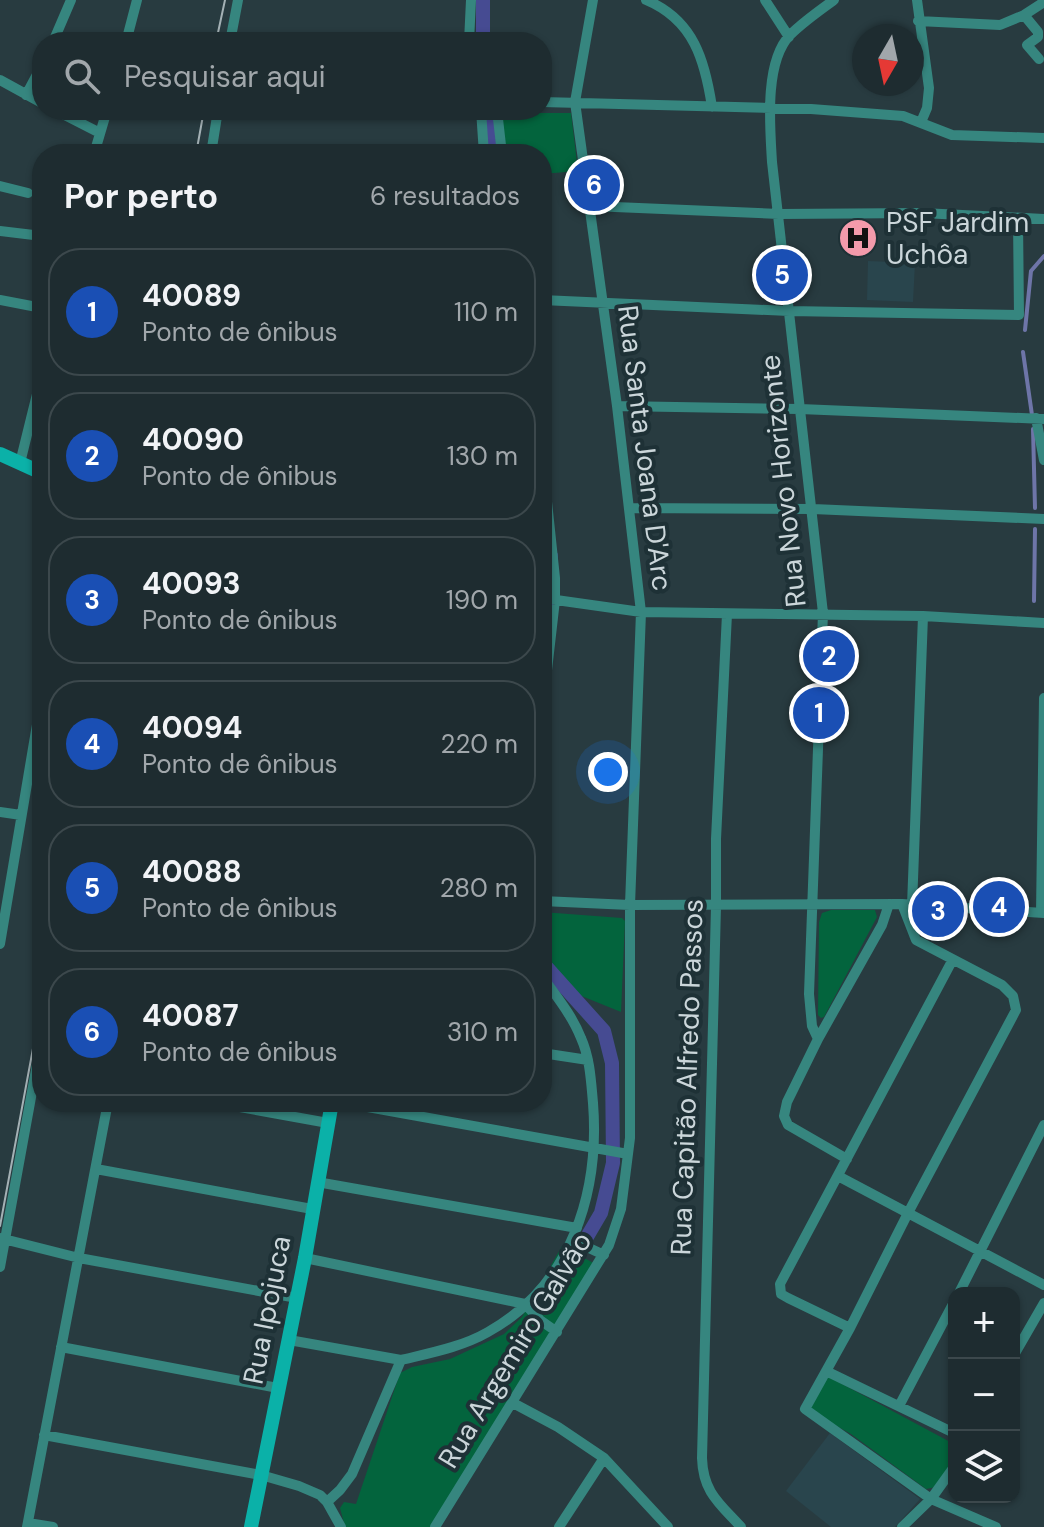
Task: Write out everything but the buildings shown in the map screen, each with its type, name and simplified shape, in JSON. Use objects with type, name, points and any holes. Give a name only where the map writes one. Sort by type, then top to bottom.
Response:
[{"type":"main road","points":[[0,454],[32,468]]},
{"type":"main road","name":"Rua Ipojuca","points":[[251,1527],[305,1258],[330,1112]]},
{"type":"street","points":[[57,32],[71,0]]},
{"type":"street","points":[[129,32],[137,0]]},
{"type":"street","points":[[232,32],[238,0]]},
{"type":"street","points":[[469,32],[471,0]]},
{"type":"street","name":"Rua Santa Joana D'Arc","points":[[593,0],[575,102],[617,406],[641,612],[630,905]]},
{"type":"street","points":[[646,0],[669,14],[702,55],[712,107]]},
{"type":"street","points":[[765,0],[789,37],[834,0]]},
{"type":"street","points":[[917,0],[929,88],[927,108],[921,122]]},
{"type":"street","points":[[918,21],[1000,25],[1044,2]]},
{"type":"street","points":[[1024,15],[1038,32],[1038,37],[1027,45],[1039,59]]},
{"type":"street","name":"Rua Novo Horizonte","points":[[789,37],[778,60],[769,109],[823,613],[810,1003],[812,1026],[818,1039]]},
{"type":"street","points":[[0,80],[32,98]]},
{"type":"street","points":[[26,95],[32,84]]},
{"type":"street","points":[[552,102],[811,109],[903,116],[952,135],[1044,138]]},
{"type":"street","points":[[75,120],[100,133]]},
{"type":"street","points":[[97,144],[104,120]]},
{"type":"street","points":[[213,144],[216,120]]},
{"type":"street","points":[[482,120],[483,144]]},
{"type":"street","points":[[498,120],[501,144]]},
{"type":"street","points":[[0,186],[28,193]]},
{"type":"street","points":[[591,206],[779,214],[909,212],[1044,219]]},
{"type":"street","points":[[552,300],[789,311],[1019,315],[1018,219]]},
{"type":"street","points":[[0,231],[32,235]]},
{"type":"street","points":[[0,300],[32,306]]},
{"type":"street","points":[[617,406],[1040,418],[1044,460]]},
{"type":"street","points":[[20,463],[32,414]]},
{"type":"street","points":[[629,508],[813,509],[1044,519]]},
{"type":"street","points":[[552,532],[552,574]]},
{"type":"street","points":[[552,599],[641,612],[823,613],[1044,623]]},
{"type":"street","name":"Rua Capitão Alfredo Passos","points":[[727,614],[716,839],[702,1458],[708,1490],[741,1527]]},
{"type":"street","points":[[923,616],[907,905],[916,940],[1002,985],[1013,996],[1015,1017],[807,1403],[806,1411],[931,1499],[996,1527]]},
{"type":"street","points":[[552,901],[716,906],[889,904],[1042,913],[1044,698]]},
{"type":"street","points":[[0,944],[32,752]]},
{"type":"street","points":[[0,812],[21,815]]},
{"type":"street","points":[[847,1159],[788,1125],[784,1116],[787,1102],[818,1039],[882,925],[889,904]]},
{"type":"street","name":"Rua Argemiro Galvão","points":[[435,1527],[604,1255],[621,1209],[630,1106],[630,905]]},
{"type":"street","points":[[850,1328],[788,1298],[780,1291],[782,1278],[952,961]]},
{"type":"street","name":"Rua Argemiro Galvão","points":[[401,1360],[487,1333],[542,1288],[557,1269],[577,1228],[589,1196],[595,1150],[588,1060],[582,1039],[552,990]]},
{"type":"street","points":[[552,1055],[588,1060]]},
{"type":"street","points":[[0,1267],[32,1089]]},
{"type":"street","points":[[53,1527],[28,1525],[106,1112]]},
{"type":"street","points":[[267,1112],[328,1123]]},
{"type":"street","points":[[393,1112],[626,1154]]},
{"type":"street","points":[[962,1287],[1044,1125]]},
{"type":"street","points":[[96,1169],[312,1209]]},
{"type":"street","points":[[838,1176],[1044,1285]]},
{"type":"street","points":[[317,1182],[577,1228]]},
{"type":"street","points":[[3,1239],[79,1258],[297,1298]]},
{"type":"street","points":[[572,1240],[604,1255]]},
{"type":"street","points":[[305,1258],[525,1304],[557,1332]]},
{"type":"street","points":[[1020,1345],[1044,1303]]},
{"type":"street","points":[[899,1406],[948,1313]]},
{"type":"street","points":[[289,1340],[401,1360],[352,1474],[327,1502]]},
{"type":"street","points":[[61,1347],[278,1388]]},
{"type":"street","points":[[826,1371],[950,1431]]},
{"type":"street","points":[[513,1403],[558,1427],[604,1458],[668,1527]]},
{"type":"street","points":[[44,1435],[261,1475],[310,1490],[327,1502],[341,1527]]},
{"type":"street","points":[[559,1527],[604,1458]]},
{"type":"street","points":[[902,1527],[931,1499],[948,1475]]},
{"type":"shaded area","points":[[868,261],[915,263],[913,302],[867,300]]},
{"type":"shaded area","points":[[830,1433],[920,1499],[895,1527],[831,1527],[786,1491]]},
{"type":"green space","points":[[552,113],[571,113],[578,171],[552,173],[552,144],[505,144],[501,120],[552,120]]},
{"type":"green space","points":[[831,910],[875,910],[877,917],[821,1018],[818,1015],[819,922],[822,913]]},
{"type":"green space","points":[[552,913],[622,918],[625,921],[621,1012],[552,984]]},
{"type":"green space","points":[[562,1246],[601,1267],[439,1527],[345,1527],[340,1508],[344,1502],[356,1504],[400,1373],[412,1367],[450,1359],[504,1334],[522,1317]]},
{"type":"green space","points":[[829,1377],[948,1441],[948,1468],[936,1487],[926,1489],[851,1434],[808,1410],[822,1381]]},
{"type":"waterway","points":[[483,0],[483,32]]},
{"type":"waterway","points":[[491,120],[494,144]]},
{"type":"waterway","points":[[1025,330],[1031,271],[1044,256]]},
{"type":"waterway","points":[[1023,352],[1032,415]]},
{"type":"waterway","points":[[1033,429],[1035,508]]},
{"type":"waterway","points":[[1034,601],[1035,529]]},
{"type":"waterway","points":[[552,973],[604,1031],[612,1063],[613,1163],[601,1213],[584,1242]]},
{"type":"tram line","points":[[218,32],[225,0]]},
{"type":"tram line","points":[[198,144],[202,120]]},
{"type":"tram line","points":[[0,1226],[32,1054]]},
{"type":"place","name":"40087","points":[[594,185]]},
{"type":"place","name":"PSF Jardim Uchôa","points":[[858,238]]},
{"type":"place","name":"40088","points":[[782,275]]},
{"type":"place","name":"40090","points":[[829,656]]},
{"type":"place","name":"40089","points":[[819,713]]},
{"type":"place","name":"40094","points":[[999,907]]},
{"type":"place","name":"40093","points":[[938,911]]}]
